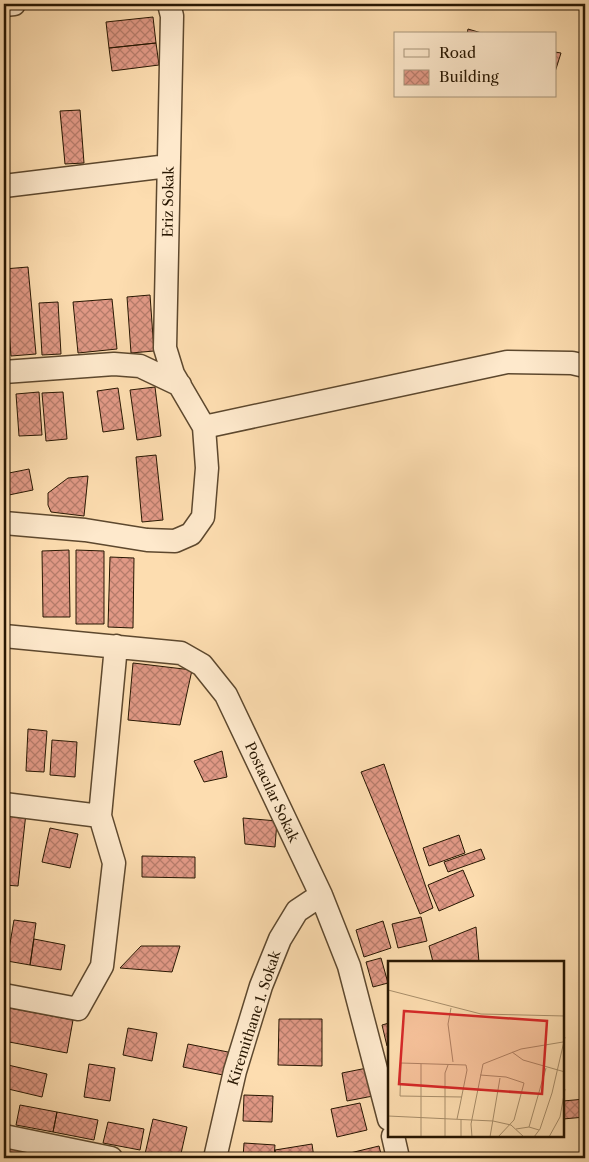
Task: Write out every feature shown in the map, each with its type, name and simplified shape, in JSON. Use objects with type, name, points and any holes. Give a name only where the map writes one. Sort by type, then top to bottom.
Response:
[{"type":"street","points":[[4,5],[14,4]]},
{"type":"street","name":"Eriz Sokak","points":[[170,4],[172,16],[166,348],[173,374],[204,427]]},
{"type":"street","points":[[4,186],[168,166]]},
{"type":"street","points":[[4,523],[84,530],[147,540],[175,541],[191,534],[203,517],[207,468],[204,427],[507,362],[572,363],[585,366]]},
{"type":"street","points":[[4,372],[114,364],[140,366],[183,390]]},
{"type":"street","name":"Postacılar Sokak","points":[[4,636],[181,653],[202,665],[226,695],[321,895],[350,966],[388,1115]]},
{"type":"street","points":[[4,995],[78,1009],[102,966],[114,863],[100,816],[116,646]]},
{"type":"street","points":[[4,804],[100,816]]},
{"type":"street","name":"Kiremithane 1. Sokak","points":[[215,1158],[235,1071],[261,986],[280,938],[297,911],[321,895]]},
{"type":"street","points":[[4,1136],[111,1158]]},
{"type":"street","points":[[393,1137],[398,1158]]},
{"type":"building","points":[[153,17],[156,43],[109,48],[106,22]]},
{"type":"building","points":[[468,29],[478,32],[467,32]]},
{"type":"building","points":[[156,43],[159,65],[112,71],[109,48]]},
{"type":"building","points":[[556,52],[561,53],[556,69]]},
{"type":"building","points":[[80,110],[84,163],[65,164],[60,111]]},
{"type":"building","points":[[28,267],[36,354],[11,356],[4,269]]},
{"type":"building","points":[[150,295],[154,351],[131,353],[127,297]]},
{"type":"building","points":[[112,299],[117,349],[78,353],[73,302]]},
{"type":"building","points":[[58,302],[61,354],[42,355],[39,303]]},
{"type":"building","points":[[155,387],[161,436],[137,440],[130,390]]},
{"type":"building","points":[[118,388],[124,429],[103,432],[97,391]]},
{"type":"building","points":[[39,392],[42,435],[19,436],[16,394]]},
{"type":"building","points":[[63,392],[67,439],[46,441],[42,393]]},
{"type":"building","points":[[156,455],[163,520],[142,522],[136,457]]},
{"type":"building","points":[[29,469],[33,490],[4,496],[4,474]]},
{"type":"building","points":[[88,476],[84,516],[51,512],[48,505],[48,493],[68,478]]},
{"type":"building","points":[[69,550],[70,617],[43,617],[42,551]]},
{"type":"building","points":[[76,550],[104,551],[104,624],[76,624]]},
{"type":"building","points":[[110,557],[134,558],[133,628],[108,627]]},
{"type":"building","points":[[133,663],[192,670],[180,725],[128,720]]},
{"type":"building","points":[[28,729],[47,731],[44,772],[26,771]]},
{"type":"building","points":[[52,740],[77,742],[75,777],[50,775]]},
{"type":"building","points":[[222,751],[227,777],[204,782],[194,761]]},
{"type":"building","points":[[384,764],[433,908],[420,914],[361,772]]},
{"type":"building","points":[[4,811],[26,813],[18,886],[4,885]]},
{"type":"building","points":[[243,818],[277,821],[275,847],[245,844]]},
{"type":"building","points":[[50,828],[78,834],[70,868],[42,862]]},
{"type":"building","points":[[459,835],[465,853],[429,866],[423,848]]},
{"type":"building","points":[[481,849],[485,859],[448,872],[444,862]]},
{"type":"building","points":[[142,856],[195,857],[195,878],[142,877]]},
{"type":"building","points":[[463,870],[474,896],[439,911],[428,885]]},
{"type":"building","points":[[421,917],[427,941],[398,948],[392,924]]},
{"type":"building","points":[[14,920],[36,923],[30,965],[7,961]]},
{"type":"building","points":[[383,921],[391,948],[364,957],[356,930]]},
{"type":"building","points":[[476,927],[479,961],[433,961],[429,946]]},
{"type":"building","points":[[34,939],[65,945],[61,970],[30,965]]},
{"type":"building","points":[[141,946],[180,946],[172,972],[120,968]]},
{"type":"building","points":[[381,958],[388,983],[373,987],[366,962]]},
{"type":"building","points":[[4,1007],[73,1020],[67,1053],[4,1041]]},
{"type":"building","points":[[279,1019],[322,1019],[322,1066],[278,1065]]},
{"type":"building","points":[[388,1023],[388,1046],[387,1046],[382,1025]]},
{"type":"building","points":[[128,1028],[157,1033],[152,1061],[123,1055]]},
{"type":"building","points":[[188,1044],[233,1053],[228,1076],[183,1067]]},
{"type":"building","points":[[89,1064],[115,1068],[110,1101],[84,1097]]},
{"type":"building","points":[[8,1065],[47,1074],[42,1097],[4,1088]]},
{"type":"building","points":[[367,1068],[373,1096],[347,1101],[342,1073]]},
{"type":"building","points":[[244,1095],[273,1096],[272,1122],[243,1121]]},
{"type":"building","points":[[585,1099],[585,1117],[564,1119],[564,1101]]},
{"type":"building","points":[[360,1103],[367,1130],[337,1137],[331,1109]]},
{"type":"building","points":[[20,1105],[57,1112],[53,1132],[16,1125]]},
{"type":"building","points":[[57,1112],[98,1120],[94,1140],[53,1132]]},
{"type":"building","points":[[153,1119],[187,1127],[180,1158],[163,1158],[145,1154]]},
{"type":"building","points":[[108,1122],[144,1129],[140,1150],[103,1143]]},
{"type":"building","points":[[4,1143],[58,1158],[4,1158]]},
{"type":"building","points":[[244,1143],[275,1145],[274,1158],[243,1158]]},
{"type":"building","points":[[312,1144],[314,1158],[277,1158],[275,1150]]},
{"type":"building","points":[[379,1146],[382,1158],[351,1158],[350,1153]]}]
